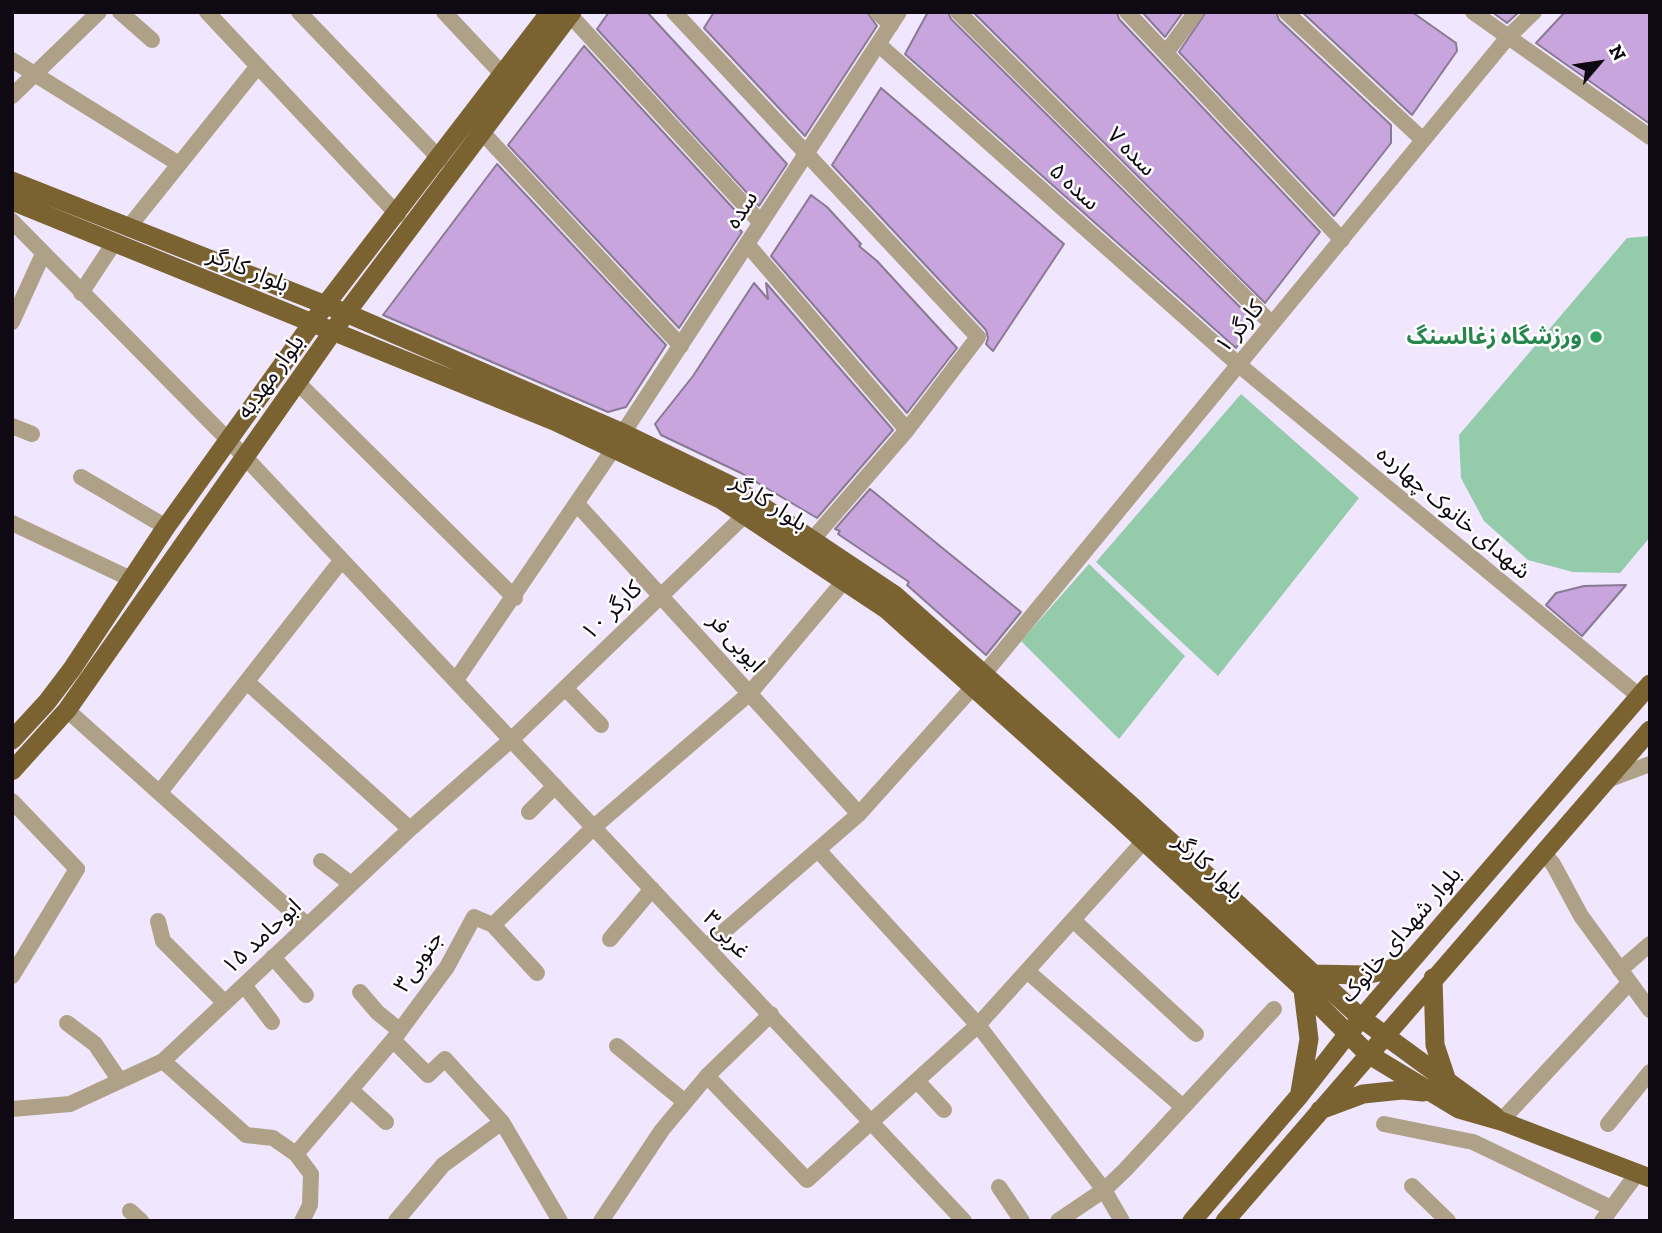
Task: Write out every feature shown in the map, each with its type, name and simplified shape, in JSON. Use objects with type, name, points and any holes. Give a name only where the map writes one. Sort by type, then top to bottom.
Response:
[{"type":"main road","name":"بلوار مهدیه","points":[[12,771],[67,710],[334,331],[424,194],[440,159],[550,12]]},
{"type":"main road","name":"بلوار مهدیه","points":[[12,740],[47,702],[166,527],[326,304],[398,215],[424,194],[482,132],[571,14]]},
{"type":"main road","name":"بلوار کارگر","points":[[12,181],[326,304],[623,433],[730,485],[897,596],[978,681],[1143,841],[1308,982],[1501,1121]]},
{"type":"main road","name":"بلوار کارگر","points":[[12,201],[554,421],[612,451],[722,500],[886,609],[978,681],[1308,982],[1347,1035],[1368,1054],[1459,1109],[1501,1121]]},
{"type":"main road","points":[[215,283],[222,264]]},
{"type":"main road","name":"بلوار شهدای خانوک","points":[[1192,1221],[1300,1095],[1361,1018],[1416,958],[1644,690]]},
{"type":"main road","points":[[1225,1221],[1650,730]]},
{"type":"main road","points":[[1300,1095],[1309,1039],[1308,982],[1388,970],[1416,958]]},
{"type":"main road","points":[[1433,978],[1435,1045],[1447,1081]]},
{"type":"main road","points":[[1319,1110],[1363,1094],[1402,1090],[1429,1093]]},
{"type":"main road","points":[[1501,1121],[1643,1176]]},
{"type":"street","points":[[12,96],[99,12]]},
{"type":"street","points":[[120,12],[152,40]]},
{"type":"street","points":[[206,12],[398,215]]},
{"type":"street","points":[[299,12],[440,159]]},
{"type":"street","points":[[443,12],[503,75]]},
{"type":"street","points":[[674,12],[978,337],[907,430],[812,540]]},
{"type":"street","points":[[877,12],[895,19]]},
{"type":"street","name":"سده ۷","points":[[958,12],[1272,324]]},
{"type":"street","points":[[1127,12],[1342,240]]},
{"type":"street","points":[[1166,53],[1196,12]]},
{"type":"street","points":[[1286,12],[1423,140]]},
{"type":"street","points":[[1473,12],[1650,137]]},
{"type":"street","name":"کارگر ۱","points":[[706,947],[859,814],[978,681],[1508,37],[1534,12]]},
{"type":"street","points":[[571,14],[761,223]]},
{"type":"street","name":"سده","points":[[623,433],[895,19]]},
{"type":"street","name":"سده ۵","points":[[878,44],[1239,365]]},
{"type":"street","points":[[12,60],[179,164]]},
{"type":"street","points":[[128,228],[258,66]]},
{"type":"street","points":[[482,132],[681,346]]},
{"type":"street","name":"غربی۳","points":[[12,221],[244,456],[964,1221]]},
{"type":"street","points":[[81,293],[114,243]]},
{"type":"street","points":[[747,244],[907,430]]},
{"type":"street","points":[[12,322],[43,254]]},
{"type":"street","name":"شهدای خانوک چهارده","points":[[1239,365],[1644,690]]},
{"type":"street","points":[[298,383],[515,598]]},
{"type":"street","points":[[12,426],[32,434]]},
{"type":"street","points":[[456,680],[515,598],[612,451]]},
{"type":"street","points":[[82,477],[166,527]]},
{"type":"street","name":"ایوبی فر","points":[[577,504],[662,594],[859,814]]},
{"type":"street","name":"کارگر ۱۰","points":[[512,739],[745,515]]},
{"type":"street","points":[[12,523],[131,579]]},
{"type":"street","points":[[160,792],[341,561]]},
{"type":"street","points":[[537,973],[493,925],[594,827],[750,693],[844,581]]},
{"type":"street","points":[[247,682],[410,830]]},
{"type":"street","points":[[565,688],[601,725]]},
{"type":"street","points":[[67,710],[307,925]]},
{"type":"street","name":"ابوحامد ۱۵","points":[[12,1109],[70,1104],[163,1061],[351,884],[512,739]]},
{"type":"street","points":[[1607,780],[1649,765]]},
{"type":"street","points":[[529,812],[555,786]]},
{"type":"street","points":[[12,801],[77,869],[12,976]]},
{"type":"street","points":[[707,1076],[807,1180],[978,1025],[1143,841]]},
{"type":"street","points":[[818,850],[978,1025],[1104,1190],[1122,1221]]},
{"type":"street","points":[[1542,853],[1553,864],[1581,916],[1650,1010]]},
{"type":"street","points":[[321,862],[351,884]]},
{"type":"street","points":[[610,939],[652,889]]},
{"type":"street","name":"جنوبی۳","points":[[296,1154],[396,1035],[447,967],[474,917],[493,925]]},
{"type":"street","points":[[158,920],[163,941],[225,1003]]},
{"type":"street","points":[[1073,920],[1196,1034]]},
{"type":"street","points":[[1501,1121],[1650,944]]},
{"type":"street","points":[[273,957],[306,995]]},
{"type":"street","points":[[1027,971],[1183,1107]]},
{"type":"street","points":[[244,985],[272,1022]]},
{"type":"street","points":[[360,992],[428,1075],[444,1059],[502,1122],[560,1221]]},
{"type":"street","points":[[1058,1221],[1104,1190],[1274,1009]]},
{"type":"street","points":[[601,1221],[662,1130],[707,1076],[771,1014]]},
{"type":"street","points":[[67,1023],[95,1044],[120,1081]]},
{"type":"street","points":[[617,1045],[685,1102]]},
{"type":"street","points":[[163,1061],[246,1135],[272,1138],[296,1154],[311,1174],[310,1205],[302,1221]]},
{"type":"street","points":[[1608,1124],[1650,1072]]},
{"type":"street","points":[[918,1082],[944,1110]]},
{"type":"street","points":[[351,1090],[386,1122]]},
{"type":"street","points":[[396,1221],[443,1165],[502,1122]]},
{"type":"street","points":[[1384,1124],[1473,1142],[1606,1214],[1643,1176]]},
{"type":"street","points":[[1412,1186],[1448,1221]]},
{"type":"street","points":[[999,1187],[1022,1221]]},
{"type":"green space","name":"ورزشگاه زغالسنگ","points":[[1650,236],[1650,537],[1620,573],[1573,572],[1528,560],[1484,521],[1461,478],[1459,435],[1627,238]]},
{"type":"green space","points":[[1241,394],[1359,498],[1218,676],[1096,562]]},
{"type":"green space","points":[[1089,564],[1185,656],[1119,739],[1021,641]]},
{"type":"building","points":[[609,12],[647,12],[787,164],[759,206],[597,29]]},
{"type":"building","points":[[714,12],[867,12],[877,26],[805,136],[704,28]]},
{"type":"building","points":[[928,12],[948,12],[951,19],[1253,320],[1236,348],[905,54]]},
{"type":"building","points":[[973,12],[1117,12],[1119,19],[1320,232],[1265,303]]},
{"type":"building","points":[[1142,12],[1183,12],[1165,37]]},
{"type":"building","points":[[1206,12],[1276,12],[1279,20],[1391,125],[1391,143],[1334,216],[1179,52]]},
{"type":"building","points":[[1302,12],[1412,12],[1456,43],[1457,51],[1412,115]]},
{"type":"building","points":[[1492,12],[1519,12],[1507,23]]},
{"type":"building","points":[[1565,12],[1650,12],[1650,124],[1536,43]]},
{"type":"building","points":[[584,46],[743,219],[732,221],[742,232],[679,328],[508,145]]},
{"type":"building","points":[[881,88],[1064,244],[993,351],[986,344],[986,330],[832,165]]},
{"type":"building","points":[[497,164],[666,345],[626,407],[608,412],[383,315]]},
{"type":"building","points":[[811,195],[827,207],[861,244],[859,246],[877,261],[957,348],[907,413],[771,256]]},
{"type":"building","points":[[754,283],[768,299],[766,283],[893,430],[817,518],[741,473],[661,435],[655,424],[693,376]]},
{"type":"building","points":[[870,489],[1021,612],[986,655],[907,585],[909,582],[838,534],[840,531],[835,529]]},
{"type":"building","points":[[1626,585],[1582,636],[1546,605],[1556,593],[1584,586]]},
{"type":"place","name":"ورزشگاه زغالسنگ","points":[[1596,337]]}]
